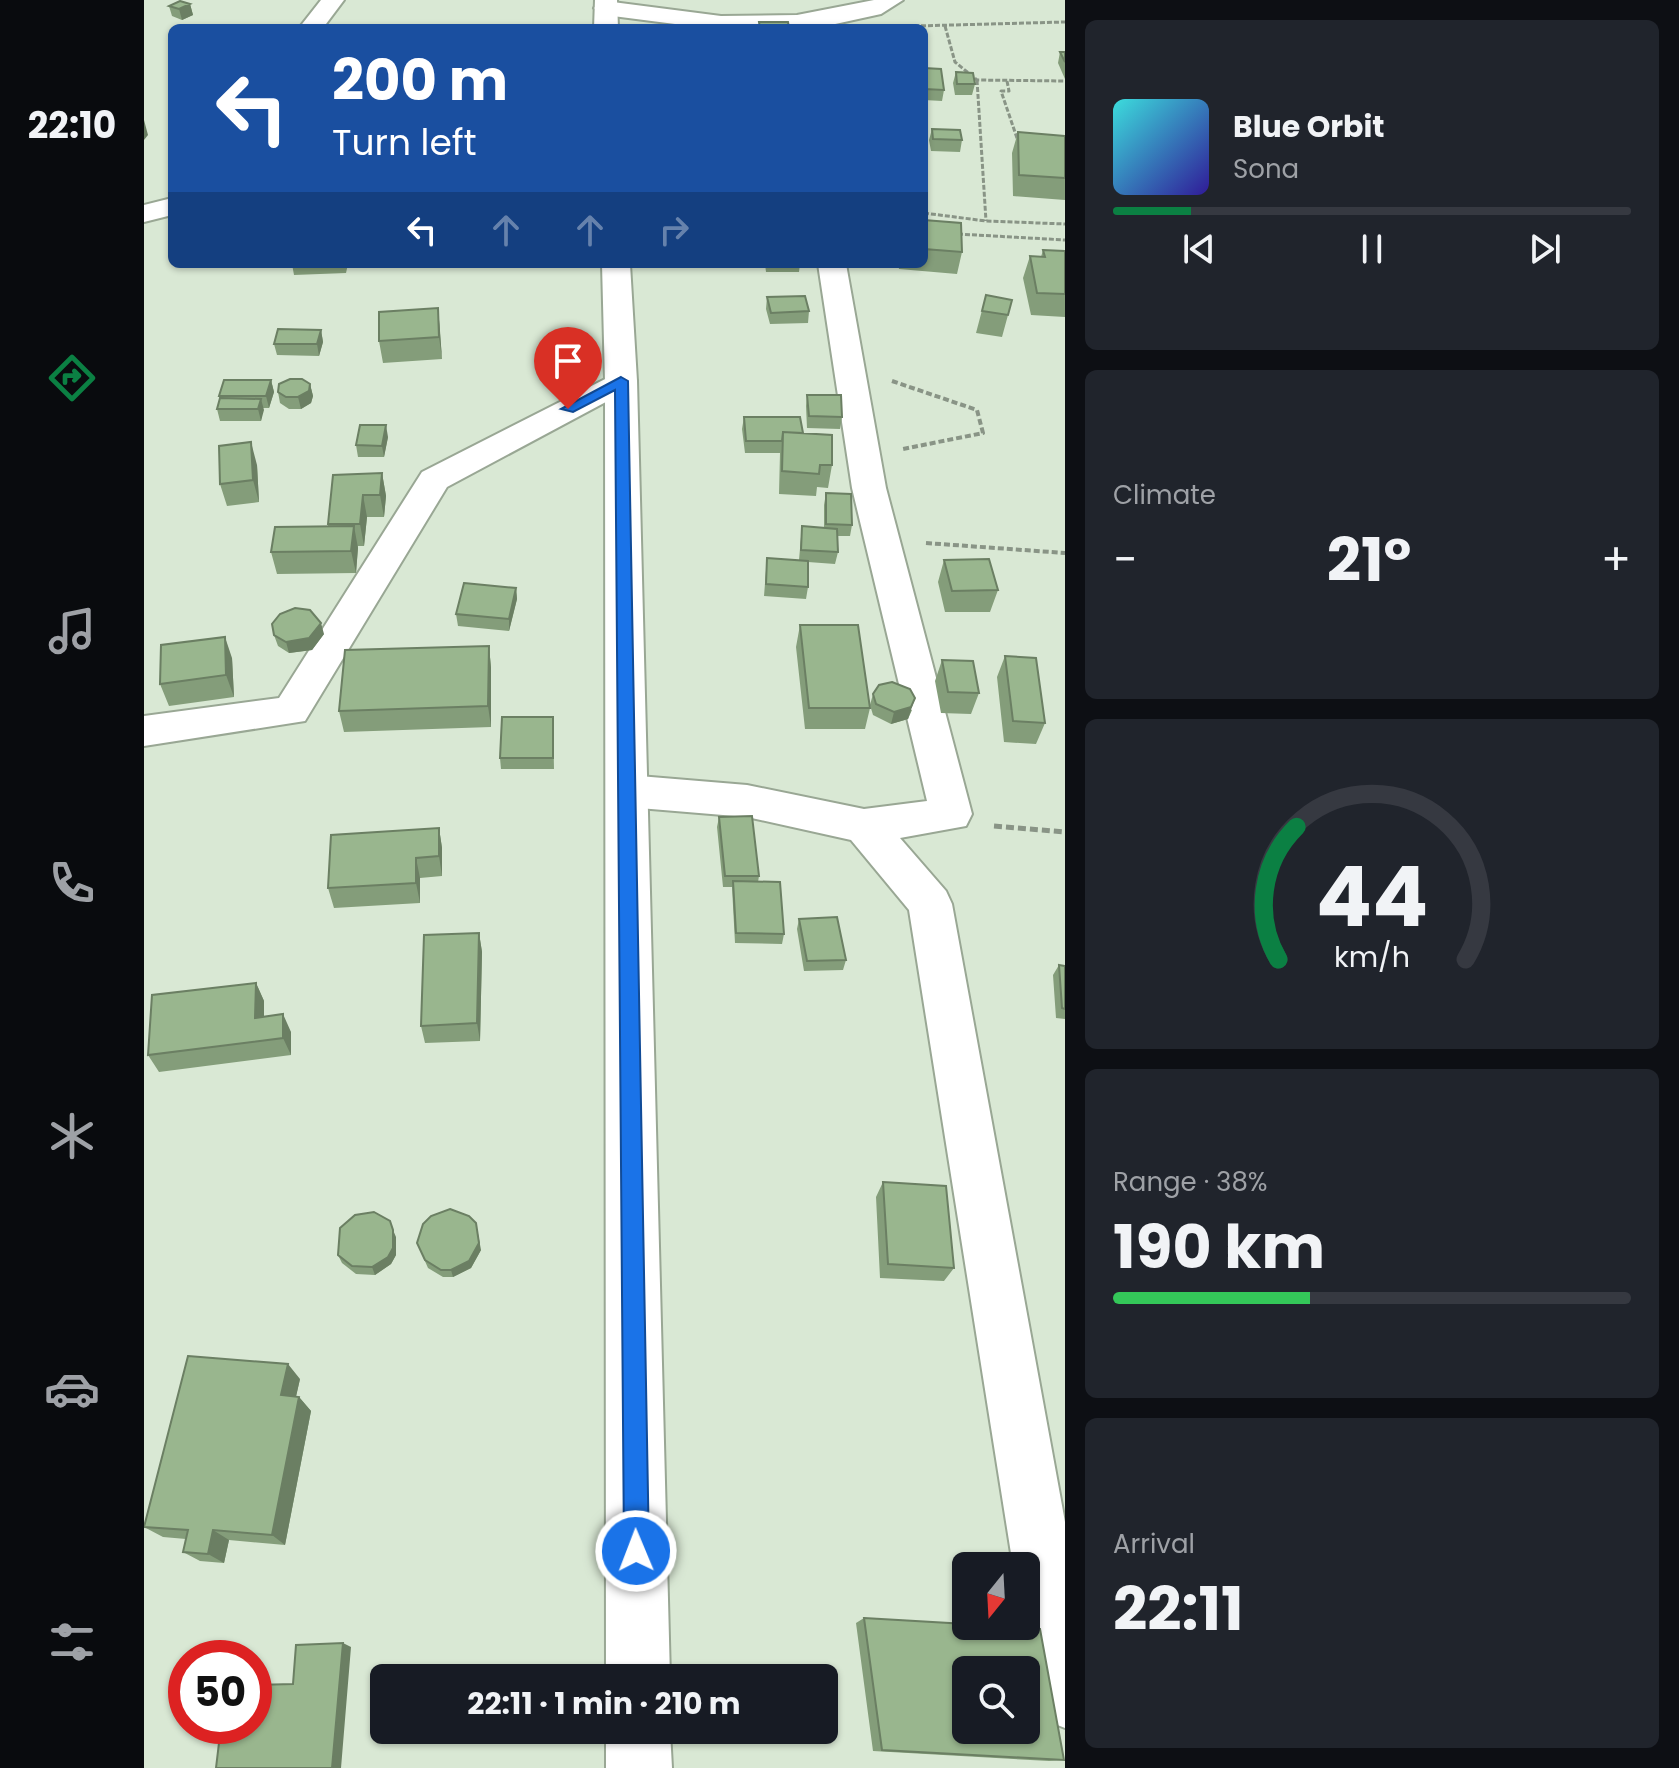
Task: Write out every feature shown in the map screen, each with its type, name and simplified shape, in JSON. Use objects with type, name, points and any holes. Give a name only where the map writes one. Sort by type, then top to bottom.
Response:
[{"type":"street","points":[[314,24],[333,0]]},
{"type":"street","points":[[806,24],[873,9],[892,0]]},
{"type":"street","points":[[605,12],[707,22],[770,24]]},
{"type":"street","points":[[144,214],[168,207]]},
{"type":"street","points":[[616,268],[621,381],[638,1664]]},
{"type":"street","points":[[627,791],[747,801],[864,826],[951,814],[869,488],[833,268]]},
{"type":"street","points":[[144,731],[291,711],[434,480],[621,381]]},
{"type":"street","points":[[864,826],[930,904],[1065,1696]]},
{"type":"street","points":[[638,1744],[639,1768]]},
{"type":"path","points":[[1065,22],[945,26],[955,62],[977,80],[1065,81]]},
{"type":"path","points":[[977,80],[986,221]]},
{"type":"path","points":[[1007,81],[1009,91],[1001,91],[1021,149]]},
{"type":"path","points":[[928,214],[986,221],[1065,224]]},
{"type":"path","points":[[950,234],[1065,240]]},
{"type":"path","points":[[919,542],[1065,553]]},
{"type":"building","points":[[180,1],[190,4],[179,9],[169,6]]},
{"type":"building","points":[[759,22],[788,24],[759,24]]},
{"type":"building","points":[[928,68],[941,69],[944,90],[928,89]]},
{"type":"building","points":[[956,72],[973,73],[975,84],[957,84]]},
{"type":"building","points":[[932,129],[960,130],[962,140],[933,139]]},
{"type":"building","points":[[1018,132],[1065,136],[1065,178],[1019,175]]},
{"type":"building","points":[[928,220],[961,223],[962,252],[928,249]]},
{"type":"building","points":[[1043,250],[1065,251],[1065,294],[1037,293],[1030,256],[1045,257]]},
{"type":"building","points":[[986,295],[1012,300],[1008,315],[982,311]]},
{"type":"building","points":[[805,296],[809,311],[771,313],[767,297]]},
{"type":"building","points":[[438,308],[439,337],[379,341],[379,312]]},
{"type":"building","points":[[278,329],[321,330],[317,344],[274,344]]},
{"type":"building","points":[[290,379],[302,379],[310,384],[309,391],[298,397],[286,397],[278,392],[279,384]]},
{"type":"building","points":[[224,380],[271,380],[266,396],[219,396]]},
{"type":"building","points":[[807,395],[841,395],[842,417],[809,416]]},
{"type":"building","points":[[220,398],[261,399],[258,409],[217,409]]},
{"type":"building","points":[[744,417],[800,417],[803,433],[783,432],[782,441],[746,441]]},
{"type":"building","points":[[360,425],[386,425],[382,446],[356,445]]},
{"type":"building","points":[[783,432],[832,435],[832,465],[820,465],[819,474],[782,471]]},
{"type":"building","points":[[251,442],[253,480],[220,484],[219,446]]},
{"type":"building","points":[[382,473],[380,495],[363,495],[360,524],[328,524],[333,475]]},
{"type":"building","points":[[826,493],[851,494],[852,525],[826,524]]},
{"type":"building","points":[[354,526],[351,551],[271,552],[275,527]]},
{"type":"building","points":[[802,526],[837,529],[838,552],[801,550]]},
{"type":"building","points":[[767,558],[808,561],[808,587],[766,584]]},
{"type":"building","points":[[989,559],[998,590],[952,591],[944,560]]},
{"type":"building","points":[[464,583],[516,588],[509,619],[456,614]]},
{"type":"building","points":[[295,608],[310,610],[321,623],[309,638],[286,642],[274,635],[272,624],[280,614]]},
{"type":"building","points":[[800,625],[858,625],[870,708],[809,708]]},
{"type":"building","points":[[225,637],[226,675],[160,684],[161,645]]},
{"type":"building","points":[[489,646],[488,706],[339,711],[345,650]]},
{"type":"building","points":[[1005,656],[1036,658],[1045,723],[1013,721]]},
{"type":"building","points":[[942,660],[973,661],[979,693],[948,692]]},
{"type":"building","points":[[892,682],[910,689],[915,698],[911,707],[894,712],[876,704],[873,694],[879,685]]},
{"type":"building","points":[[502,717],[553,717],[553,758],[500,758]]},
{"type":"building","points":[[752,816],[759,876],[725,876],[719,817]]},
{"type":"building","points":[[439,828],[439,856],[416,858],[416,883],[328,888],[331,835]]},
{"type":"building","points":[[733,881],[780,882],[784,934],[736,933]]},
{"type":"building","points":[[837,917],[846,960],[807,961],[799,919]]},
{"type":"building","points":[[479,933],[477,1023],[421,1026],[424,935]]},
{"type":"building","points":[[1059,965],[1065,966],[1065,1009],[1062,1008]]},
{"type":"building","points":[[256,983],[255,1018],[283,1014],[283,1038],[148,1055],[152,995]]},
{"type":"building","points":[[883,1182],[946,1186],[954,1268],[888,1264]]},
{"type":"building","points":[[450,1209],[469,1216],[476,1223],[479,1243],[469,1261],[451,1270],[441,1270],[425,1260],[417,1243],[423,1224],[431,1216]]},
{"type":"building","points":[[374,1212],[390,1221],[393,1248],[388,1257],[372,1267],[352,1266],[338,1255],[340,1228],[355,1215]]},
{"type":"building","points":[[188,1356],[288,1364],[281,1395],[299,1397],[272,1535],[213,1530],[208,1554],[183,1552],[188,1530],[144,1527]]},
{"type":"building","points":[[864,1618],[952,1623],[952,1640],[1040,1640],[1040,1629],[1064,1760],[882,1750]]},
{"type":"building","points":[[343,1643],[332,1768],[216,1768],[219,1744],[272,1744],[272,1685],[293,1684],[296,1645]]},
{"type":"route","points":[[568,409],[621,381],[636,1551]]}]
